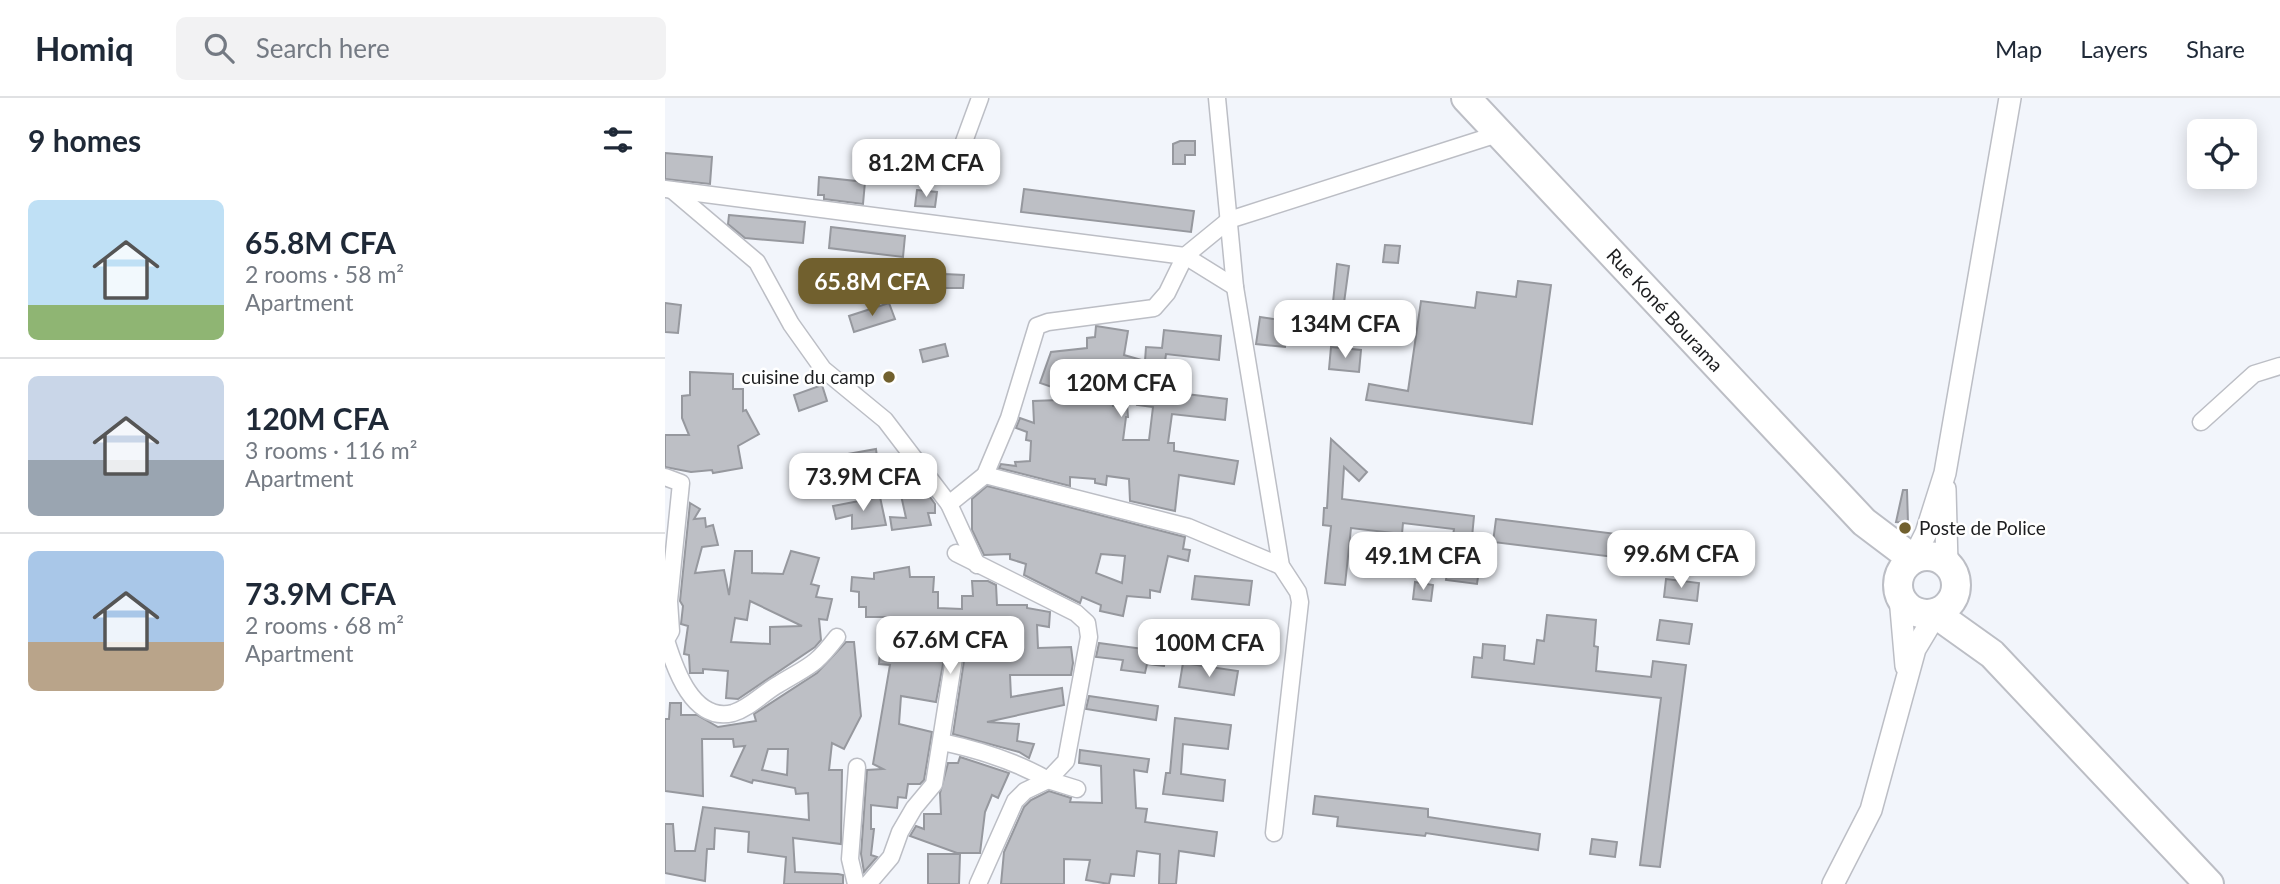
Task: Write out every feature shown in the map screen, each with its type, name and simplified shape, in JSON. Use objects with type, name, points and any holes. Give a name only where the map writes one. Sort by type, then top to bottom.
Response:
[{"type":"highway","name":"Rue Koné Bourama","points":[[1466,98],[1864,522],[1913,559]]},
{"type":"highway","name":"Rue Koné Bourama","points":[[1864,522],[1887,564],[1900,597]]},
{"type":"highway","points":[[1992,654],[1964,602],[1950,568],[1931,556],[1913,559],[1899,575],[1900,597],[1915,612],[1936,614],[1992,654],[2209,884]]},
{"type":"highway","points":[[1936,614],[1954,596],[1956,584],[1950,568]]},
{"type":"main road","points":[[1913,559],[1926,533],[1945,473],[2010,98]]},
{"type":"main road","points":[[1945,473],[1950,568]]},
{"type":"main road","points":[[1900,597],[1907,675]]},
{"type":"main road","points":[[1833,884],[1871,810],[1915,649],[1936,614]]},
{"type":"street","points":[[958,158],[980,98]]},
{"type":"street","points":[[1217,98],[1235,287],[1281,566],[1298,592],[1300,602],[1274,833]]},
{"type":"street","points":[[949,504],[985,475],[1009,418],[1037,326],[1048,322],[1154,308],[1167,293],[1185,256],[1229,220],[1501,133]]},
{"type":"street","points":[[669,189],[1185,256],[1235,287]]},
{"type":"street","points":[[669,189],[757,262],[791,324],[823,369],[884,420],[949,504],[977,565]]},
{"type":"street","points":[[2201,422],[2255,374],[2280,366]]},
{"type":"street","points":[[985,475],[1188,527],[1281,566]]},
{"type":"street","points":[[665,477],[681,483],[669,601],[671,631],[666,640],[693,699],[704,710],[731,713],[816,664],[837,637]]},
{"type":"street","points":[[956,553],[1076,613],[1087,623],[1089,637],[1066,761],[1048,780],[1025,791],[1015,801],[978,884]]},
{"type":"street","points":[[868,884],[891,857],[900,832],[934,784],[958,632]]},
{"type":"street","points":[[942,742],[978,750],[1025,766],[1048,780],[1077,789]]},
{"type":"street","points":[[856,884],[850,859],[857,766]]},
{"type":"building","points":[[1195,141],[1195,155],[1185,155],[1185,164],[1173,164],[1173,144]]},
{"type":"building","points":[[665,153],[712,157],[710,184],[665,179]]},
{"type":"building","points":[[819,177],[865,182],[863,204],[824,199],[824,195],[818,195]]},
{"type":"building","points":[[1024,189],[1194,211],[1191,232],[1021,212]]},
{"type":"building","points":[[917,190],[937,192],[935,207],[915,206]]},
{"type":"building","points":[[729,215],[805,222],[803,243],[745,238],[728,224]]},
{"type":"building","points":[[831,227],[905,236],[903,257],[829,248]]},
{"type":"building","points":[[1385,245],[1400,246],[1398,263],[1383,262]]},
{"type":"building","points":[[1337,264],[1349,266],[1344,303],[1333,302]]},
{"type":"building","points":[[944,274],[964,275],[963,288],[944,288]]},
{"type":"building","points":[[1518,281],[1551,285],[1532,424],[1366,400],[1369,384],[1408,391],[1421,301],[1475,308],[1477,292],[1516,297]]},
{"type":"building","points":[[665,303],[681,305],[678,333],[665,332]]},
{"type":"building","points":[[889,303],[895,319],[854,332],[849,316]]},
{"type":"building","points":[[1260,317],[1288,321],[1285,347],[1256,344]]},
{"type":"building","points":[[1096,326],[1128,331],[1124,355],[1145,361],[1146,347],[1162,348],[1164,330],[1221,336],[1219,360],[1166,354],[1161,391],[1227,399],[1225,420],[1172,414],[1168,443],[1174,443],[1174,451],[1238,461],[1234,484],[1179,475],[1175,511],[1130,501],[1129,479],[1107,476],[1106,485],[1095,483],[1095,479],[1070,477],[1070,486],[999,468],[1001,464],[1016,466],[1015,462],[1030,461],[1031,441],[1026,440],[1027,432],[1016,428],[1020,418],[1034,423],[1033,401],[1087,399],[1040,383],[1051,352],[1087,348],[1087,338],[1095,337]],"holes":[[[1095,369],[1154,388],[1139,390],[1137,405],[1153,407],[1149,440],[1123,440],[1128,417],[1127,404],[1113,406],[1110,393],[1096,395]]]},
{"type":"building","points":[[945,344],[948,356],[923,362],[920,350]]},
{"type":"building","points":[[1331,347],[1361,350],[1359,372],[1329,369]]},
{"type":"building","points":[[690,372],[733,374],[733,389],[743,389],[743,411],[746,410],[759,434],[738,446],[742,468],[713,473],[712,470],[691,472],[665,467],[665,435],[689,435],[682,418],[682,396],[690,395]]},
{"type":"building","points":[[822,385],[827,401],[799,411],[794,395]]},
{"type":"building","points":[[1331,439],[1367,472],[1359,481],[1344,467],[1342,499],[1474,516],[1471,548],[1482,550],[1477,584],[1446,580],[1454,529],[1403,523],[1402,534],[1351,528],[1345,585],[1325,583],[1331,526],[1323,525],[1324,508],[1327,508]]},
{"type":"building","points":[[876,449],[878,465],[817,476],[814,460]]},
{"type":"building","points":[[987,486],[1185,537],[1183,549],[1190,550],[1188,561],[1168,556],[1160,592],[1150,590],[1150,598],[1127,596],[1123,616],[1100,611],[1101,605],[1082,597],[1080,603],[1024,575],[1026,564],[1010,559],[1010,554],[984,555],[972,530],[972,499]],"holes":[[[1101,554],[1125,556],[1122,583],[1096,573]]]},
{"type":"building","points":[[925,490],[935,504],[935,513],[928,513],[931,525],[892,530],[890,517],[906,518],[901,495]]},
{"type":"building","points":[[1903,490],[1907,490],[1908,523],[1896,522]]},
{"type":"building","points":[[880,497],[886,525],[852,529],[852,515],[836,519],[833,506]]},
{"type":"building","points":[[690,503],[700,509],[694,519],[705,518],[706,527],[713,525],[718,545],[702,547],[695,573],[724,570],[729,595],[735,551],[752,551],[752,573],[783,574],[791,551],[819,558],[811,584],[819,586],[816,597],[832,599],[827,620],[819,619],[821,640],[815,647],[738,699],[726,698],[728,671],[703,669],[703,673],[690,673],[689,655],[684,654],[688,626],[681,624],[683,606],[680,601]],"holes":[[[750,601],[802,626],[770,627],[770,644],[731,642],[735,618],[747,620]]]},
{"type":"building","points":[[1496,519],[1673,541],[1670,564],[1493,542]]},
{"type":"building","points":[[909,567],[910,577],[934,577],[933,592],[938,592],[938,608],[962,609],[962,596],[973,596],[972,581],[988,581],[996,585],[997,605],[1027,605],[1027,608],[1050,612],[1049,627],[1037,625],[1038,648],[1071,647],[1073,663],[1071,675],[1010,675],[1011,697],[1062,688],[1064,705],[987,722],[1019,724],[1017,741],[1034,744],[1029,758],[1019,752],[953,734],[968,634],[960,623],[950,626],[936,702],[901,696],[899,724],[932,732],[924,780],[920,784],[908,784],[906,798],[898,797],[897,808],[871,805],[871,829],[874,829],[871,855],[877,857],[864,872],[861,854],[867,770],[883,769],[873,764],[890,665],[879,664],[881,639],[893,640],[897,617],[866,617],[866,607],[859,607],[859,592],[851,591],[852,577],[874,579],[874,573]]},
{"type":"building","points":[[1195,576],[1252,581],[1249,605],[1192,599]]},
{"type":"building","points":[[1666,579],[1699,583],[1697,601],[1664,597]]},
{"type":"building","points":[[1415,582],[1433,585],[1431,601],[1413,599]]},
{"type":"building","points":[[1547,615],[1596,620],[1596,671],[1651,677],[1653,661],[1686,665],[1660,867],[1640,865],[1661,698],[1472,677],[1474,657],[1482,658],[1483,644],[1505,646],[1504,660],[1534,664],[1537,640],[1544,641]]},
{"type":"building","points":[[1660,620],[1692,624],[1689,644],[1657,640]]},
{"type":"building","points":[[846,642],[854,642],[861,716],[844,749],[832,743],[829,770],[842,770],[841,844],[793,838],[795,872],[843,875],[843,884],[784,884],[786,857],[748,852],[749,832],[715,828],[714,849],[707,849],[705,881],[665,873],[665,824],[673,824],[675,851],[695,851],[703,807],[809,820],[808,793],[796,794],[795,788],[753,780],[752,783],[731,776],[745,746],[734,747],[733,739],[702,739],[703,796],[665,791],[665,719],[669,719],[670,703],[681,703],[681,715],[697,715],[718,727],[756,721],[754,714],[817,673]],"holes":[[[768,749],[788,749],[787,775],[762,770]]]},
{"type":"building","points":[[1099,643],[1166,652],[1164,666],[1147,664],[1145,673],[1121,670],[1123,660],[1096,657]]},
{"type":"building","points":[[1183,663],[1238,671],[1234,695],[1179,687]]},
{"type":"building","points":[[1089,696],[1158,706],[1156,720],[1086,709]]},
{"type":"building","points":[[1175,718],[1231,725],[1228,749],[1183,744],[1181,774],[1225,780],[1223,801],[1163,794],[1166,773],[1170,773]]},
{"type":"building","points":[[1080,750],[1149,759],[1147,772],[1134,770],[1136,808],[1147,809],[1145,822],[1217,832],[1214,856],[1179,851],[1176,884],[1159,884],[1160,854],[1137,851],[1134,876],[1111,874],[1109,884],[1086,880],[1090,860],[1064,859],[1064,884],[1001,884],[1004,852],[1024,807],[1031,800],[1049,791],[1071,798],[1070,802],[1102,803],[1101,766],[1079,763]]},
{"type":"building","points":[[960,757],[1009,773],[998,798],[992,795],[985,812],[980,853],[957,853],[910,836],[916,826],[924,829],[924,814],[941,814],[940,793],[948,763],[958,763]]},
{"type":"building","points":[[1315,796],[1428,809],[1428,817],[1540,834],[1538,850],[1426,833],[1425,836],[1337,826],[1338,817],[1313,814]]},
{"type":"building","points":[[1592,839],[1617,842],[1615,857],[1590,854]]},
{"type":"building","points":[[928,854],[960,854],[959,884],[928,884]]},
{"type":"place","name":"cuisine du camp","points":[[889,377]]},
{"type":"place","name":"Poste de Police","points":[[1905,528]]}]
